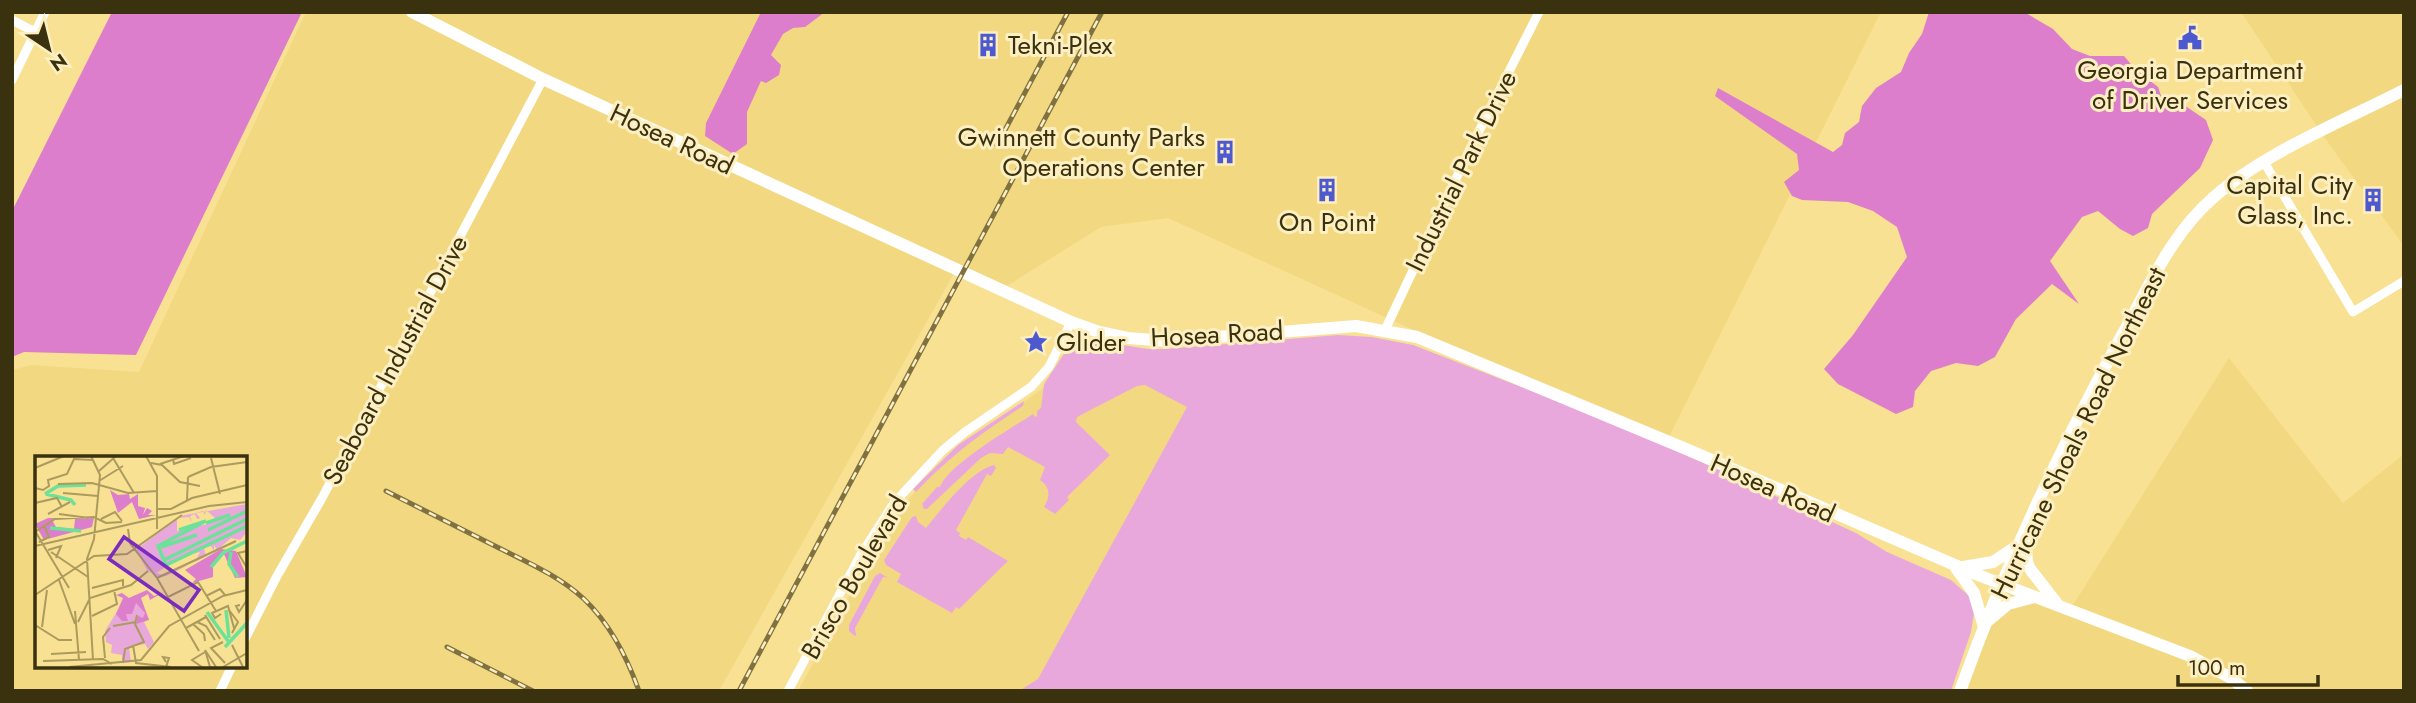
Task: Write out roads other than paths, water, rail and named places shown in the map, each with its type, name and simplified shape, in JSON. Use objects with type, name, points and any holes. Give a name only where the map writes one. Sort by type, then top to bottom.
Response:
[{"type":"street","points":[[12,80],[45,12]]},
{"type":"street","name":"Hosea Road","points":[[412,12],[543,79],[1071,322],[1128,338],[1166,341],[1356,326],[1417,337],[1956,566],[2190,656],[2231,678],[2248,691]]},
{"type":"street","name":"Industrial Park Drive","points":[[1385,330],[1470,149],[1539,12]]},
{"type":"street","points":[[12,20],[35,32]]},
{"type":"street","name":"Seaboard Industrial Drive","points":[[247,635],[276,576],[322,498],[543,79]]},
{"type":"street","name":"Hurricane Shoals Road Northeast","points":[[1960,691],[2001,584],[2022,538],[2100,376],[2172,243],[2212,198],[2236,179],[2404,90]]},
{"type":"street","points":[[2264,162],[2353,312],[2404,281]]},
{"type":"street","name":"Brisco Boulevard","points":[[788,691],[860,556],[894,503],[943,450],[1037,381],[1049,367],[1071,322]]},
{"type":"street","points":[[2035,597],[2008,604],[1985,625],[1974,593],[1956,566],[1993,562],[2022,538],[2030,569],[2058,606]]},
{"type":"street","points":[[219,691],[231,668]]},
{"type":"railway","points":[[997,145],[1068,12]]},
{"type":"railway","points":[[739,691],[1102,12]]},
{"type":"railway","points":[[386,491],[531,564],[574,591],[610,630],[639,691]]},
{"type":"railway","points":[[447,647],[533,691]]},
{"type":"place","name":"Georgia Department of Driver Services","points":[[2190,38]]},
{"type":"place","name":"Tekni-Plex","points":[[988,45]]},
{"type":"place","name":"Gwinnett County Parks Operations Center","points":[[1225,152]]},
{"type":"place","name":"On Point","points":[[1327,190]]},
{"type":"place","name":"Capital City Glass, Inc.","points":[[2373,200]]},
{"type":"place","name":"Glider","points":[[1036,342]]}]
